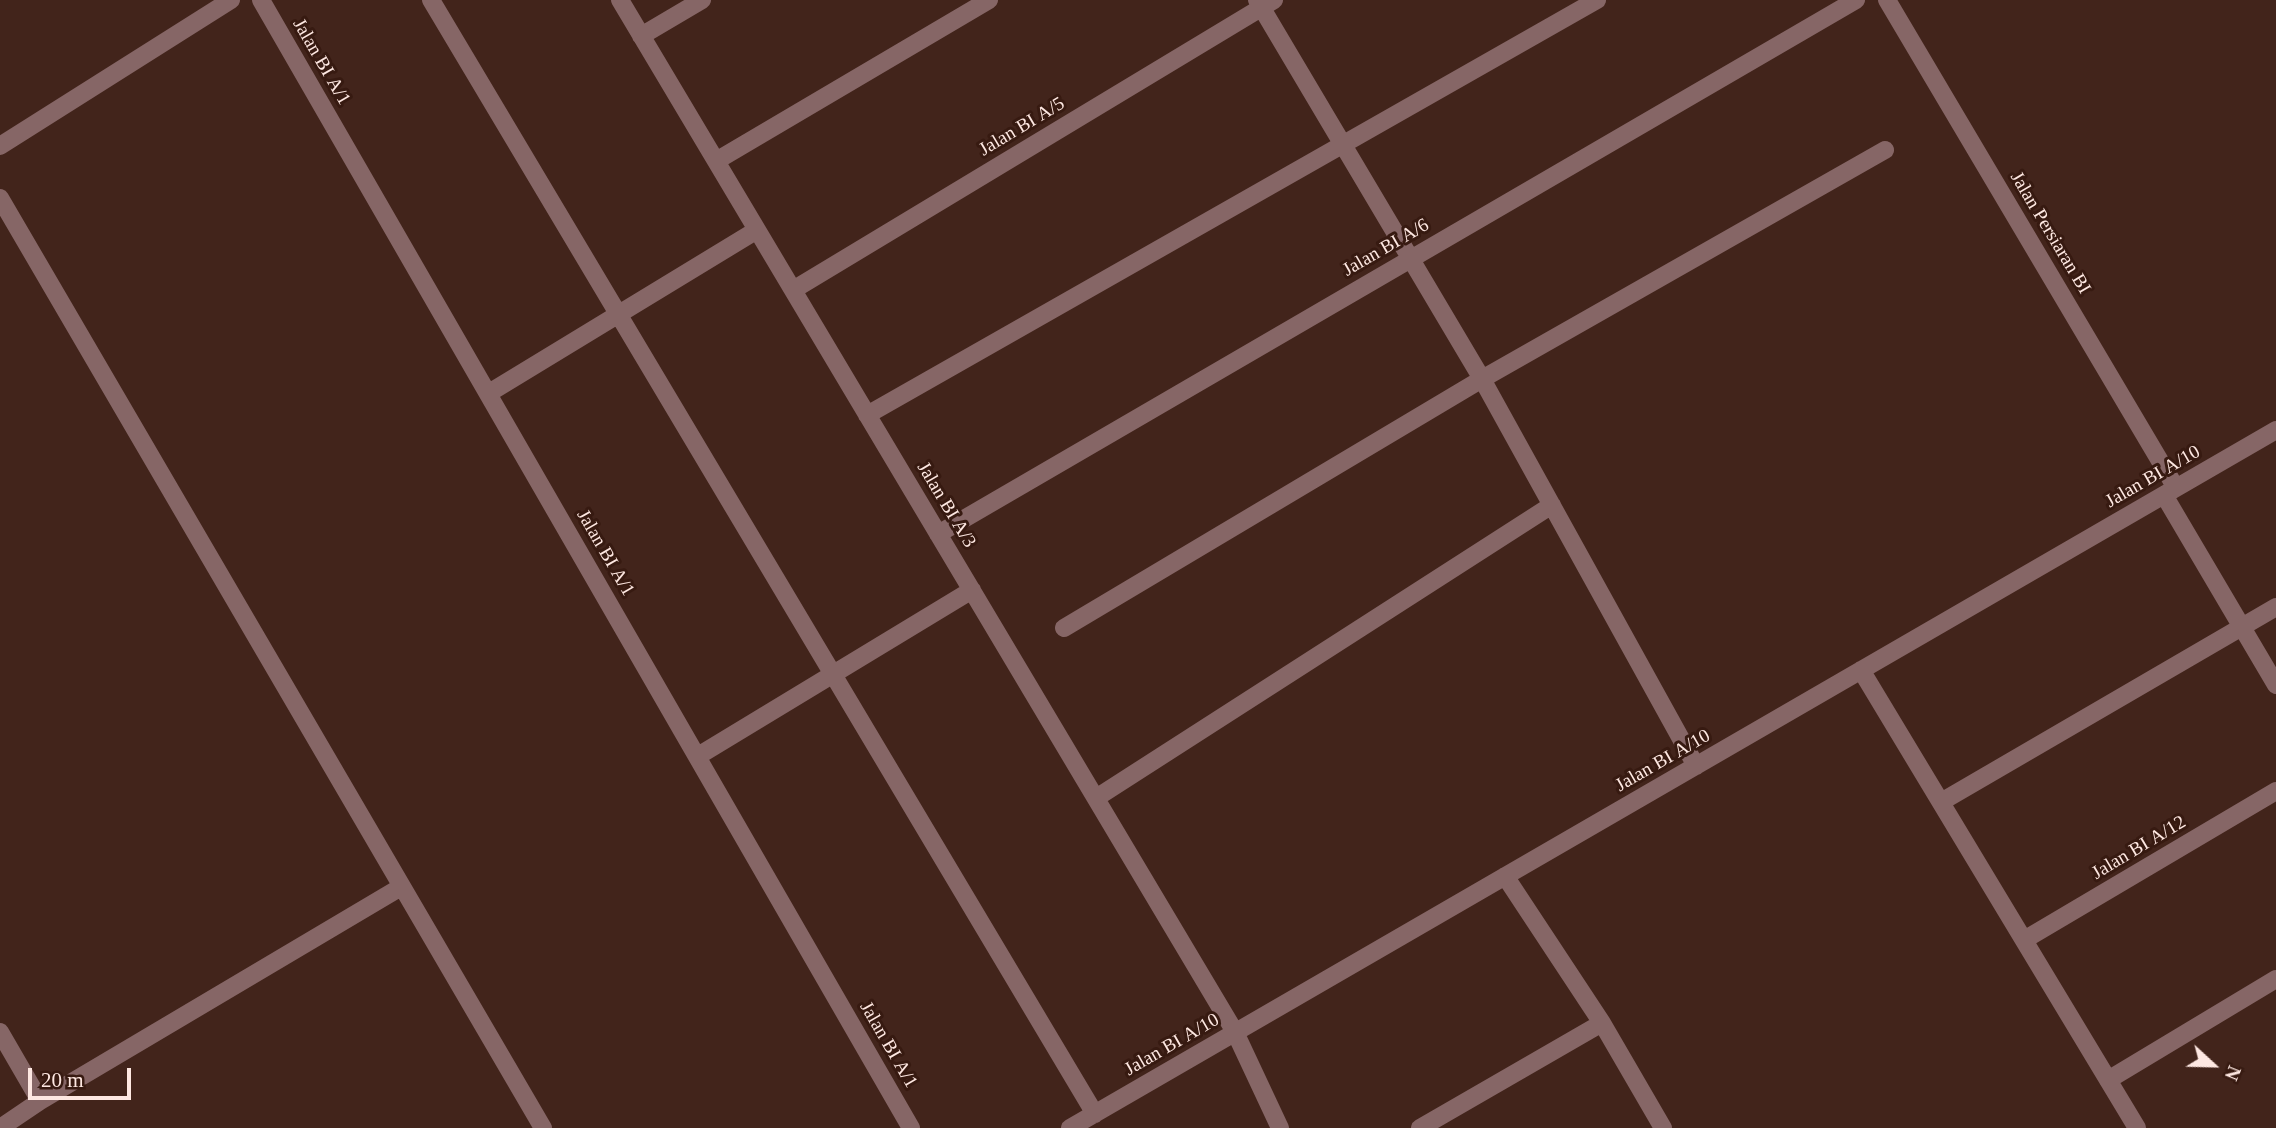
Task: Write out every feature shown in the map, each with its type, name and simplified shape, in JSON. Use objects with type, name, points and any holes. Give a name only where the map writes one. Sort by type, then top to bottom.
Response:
[{"type":"street","points":[[0,146],[232,0]]},
{"type":"street","name":"Jalan BI A/1","points":[[261,0],[911,1128]]},
{"type":"street","points":[[430,0],[1094,1114]]},
{"type":"street","name":"Jalan BI A/3","points":[[620,0],[1235,1032],[1280,1128]]},
{"type":"street","points":[[641,36],[702,0]]},
{"type":"street","points":[[716,161],[989,0]]},
{"type":"street","points":[[867,415],[1597,0]]},
{"type":"street","name":"Jalan BI A/6","points":[[938,534],[1856,0]]},
{"type":"street","name":"Jalan Persiaran BI","points":[[1887,0],[2170,491],[2276,685]]},
{"type":"street","points":[[1264,2],[1343,144],[1482,379],[1696,766]]},
{"type":"street","name":"Jalan BI A/5","points":[[793,290],[1264,2]]},
{"type":"street","points":[[1064,628],[1482,379],[1885,150]]},
{"type":"street","points":[[0,198],[543,1128]]},
{"type":"street","points":[[489,393],[757,230]]},
{"type":"street","name":"Jalan BI A/10","points":[[1070,1128],[2276,430]]},
{"type":"street","points":[[1096,798],[1552,505]]},
{"type":"street","points":[[698,756],[972,590]]},
{"type":"street","points":[[1941,802],[2276,607]]},
{"type":"street","points":[[1861,670],[2137,1128]]},
{"type":"street","name":"Jalan BI A/12","points":[[2024,940],[2276,791]]},
{"type":"street","points":[[1505,876],[1602,1024],[1663,1128]]},
{"type":"street","points":[[0,1128],[40,1101],[401,887]]},
{"type":"street","points":[[2108,1080],[2276,979]]},
{"type":"street","points":[[1420,1128],[1602,1024]]},
{"type":"street","points":[[0,1032],[40,1101]]}]
